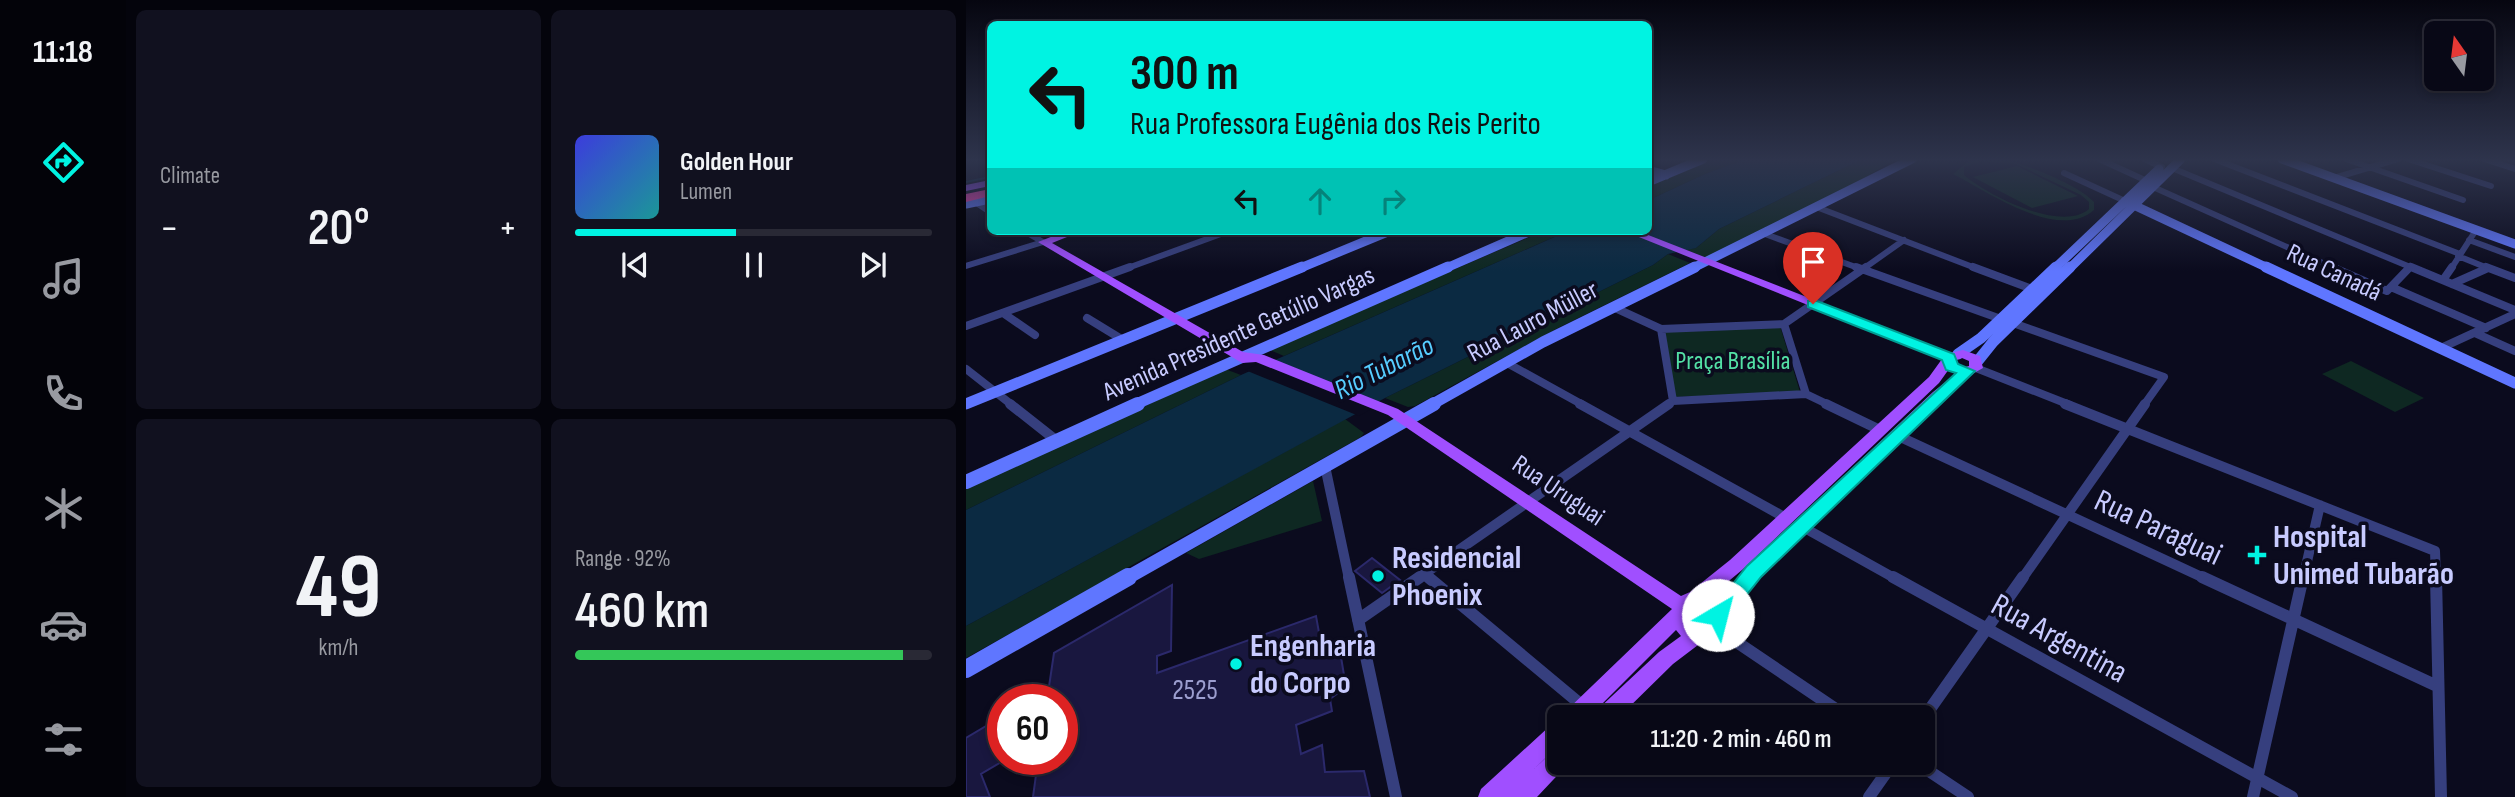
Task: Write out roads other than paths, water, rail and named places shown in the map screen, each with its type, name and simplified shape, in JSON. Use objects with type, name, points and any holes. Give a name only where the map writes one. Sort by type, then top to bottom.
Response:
[{"type":"main road","name":"Rua Lauro Müller","points":[[966,669],[1325,466],[1394,417],[1507,363],[1702,260],[1765,234],[1841,196]]},
{"type":"main road","points":[[1888,433],[1951,358],[2001,318],[2137,196]]},
{"type":"main road","points":[[2384,196],[2515,244]]},
{"type":"main road","points":[[968,197],[987,200]]},
{"type":"main road","points":[[1586,705],[1684,608],[1793,522],[1888,433],[1974,367],[2013,323],[2087,251],[2129,203]]},
{"type":"main road","points":[[1043,242],[1065,235]]},
{"type":"main road","points":[[966,404],[1380,235]]},
{"type":"main road","name":"Avenida Presidente Getúlio Vargas","points":[[966,482],[1250,359],[1522,235]]},
{"type":"main road","points":[[1639,235],[1951,358],[1955,369],[1974,367]]},
{"type":"main road","name":"Rua Uruguai","points":[[1043,242],[1250,359],[1394,417],[1527,502],[1684,608]]},
{"type":"main road","points":[[2076,248],[2087,251]]},
{"type":"main road","points":[[1617,705],[1666,658],[1710,625],[1793,522]]},
{"type":"main road","points":[[1684,608],[1709,602],[1710,625]]},
{"type":"main road","points":[[1684,608],[1682,627],[1710,625]]},
{"type":"main road","points":[[1489,797],[1547,742]]},
{"type":"main road","points":[[1505,797],[1526,774],[1528,760]]},
{"type":"main road","points":[[1521,797],[1547,772]]},
{"type":"street","points":[[2114,196],[2129,203]]},
{"type":"street","points":[[2178,196],[2389,289],[2486,328]]},
{"type":"street","points":[[2242,196],[2514,309]]},
{"type":"street","points":[[2309,196],[2515,278]]},
{"type":"street","points":[[2452,196],[2463,200]]},
{"type":"street","points":[[968,197],[987,210]]},
{"type":"street","name":"Rua Canadá","points":[[2129,203],[2515,383]]},
{"type":"street","points":[[1819,208],[2032,289]]},
{"type":"street","points":[[2443,280],[2476,230]]},
{"type":"street","points":[[1765,234],[2001,318]]},
{"type":"street","points":[[1031,235],[1043,242]]},
{"type":"street","points":[[966,326],[1218,235]]},
{"type":"street","points":[[1613,307],[1661,329],[1783,324],[1904,240]]},
{"type":"street","points":[[2469,240],[2515,257]]},
{"type":"street","points":[[966,266],[1043,242]]},
{"type":"street","points":[[2389,289],[2410,267]]},
{"type":"street","points":[[2452,284],[2488,268]]},
{"type":"street","points":[[2441,348],[2486,328],[2514,309]]},
{"type":"street","points":[[1003,313],[1035,335]]},
{"type":"street","points":[[1087,318],[1123,340]]},
{"type":"street","points":[[1933,705],[2164,377],[2013,323]]},
{"type":"street","points":[[1358,620],[1673,401],[1806,394],[1783,324]]},
{"type":"street","points":[[1661,329],[1673,401]]},
{"type":"street","points":[[2474,333],[2515,351]]},
{"type":"street","name":"Rua Argentina","points":[[1507,363],[2292,797]]},
{"type":"street","points":[[1974,367],[2435,551],[2441,797]]},
{"type":"street","points":[[966,369],[1057,441]]},
{"type":"street","name":"Rua Paraguai","points":[[1806,394],[2437,686]]},
{"type":"street","points":[[1325,466],[1396,797]]},
{"type":"street","points":[[2253,797],[2320,505]]},
{"type":"street","points":[[1424,574],[1571,705]]},
{"type":"street","points":[[1710,625],[1830,705]]},
{"type":"street","points":[[1869,797],[1885,775]]},
{"type":"street","points":[[1935,775],[1968,797]]},
{"type":"water","name":"Rio Tubarão","points":[[1657,196],[1786,196],[1719,229],[1696,248],[1668,254],[1653,265],[1385,398],[966,626],[966,510],[1241,375],[1559,235],[1652,235],[1652,199]]},
{"type":"place","name":"Hospital Unimed Tubarão","points":[[2257,555]]},
{"type":"place","name":"Residencial Phoenix","points":[[1378,576]]},
{"type":"place","name":"Engenharia do Corpo","points":[[1236,664]]},
{"type":"park label","name":"Praça Brasília","points":[[1733,361]]}]
